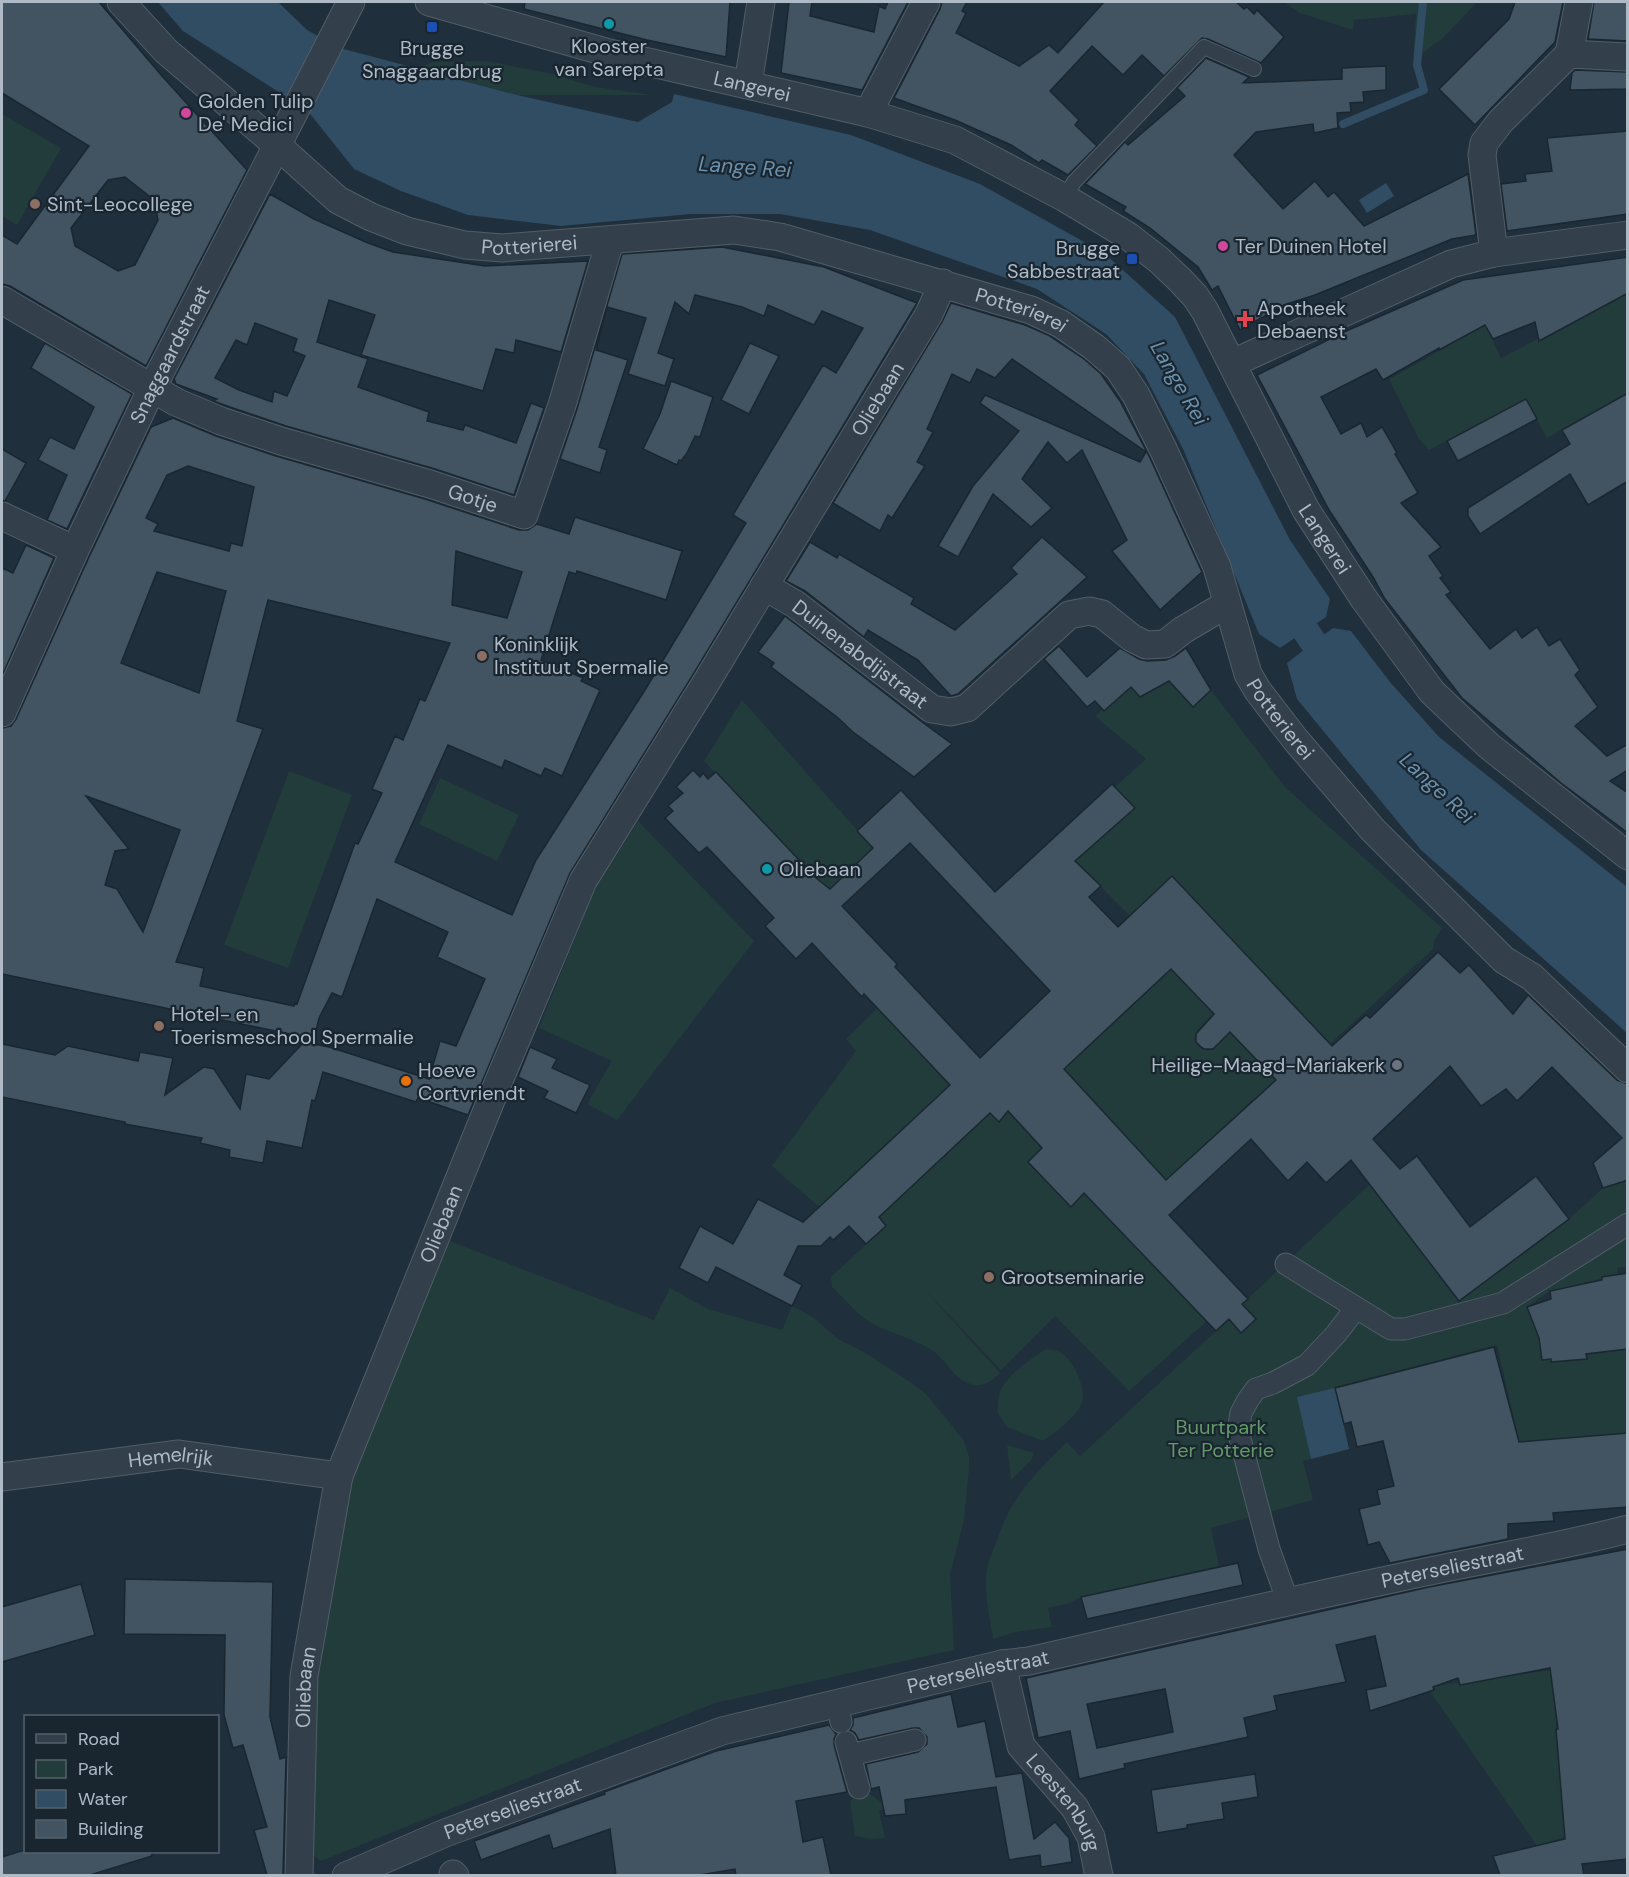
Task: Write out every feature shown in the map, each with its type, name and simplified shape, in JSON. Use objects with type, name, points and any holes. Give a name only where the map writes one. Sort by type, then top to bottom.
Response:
[{"type":"street","name":"Potterierei","points":[[121,2],[166,51],[338,200],[371,217],[407,231],[465,245],[502,248],[734,230],[780,237],[938,295],[1031,310],[1061,324],[1118,368],[1136,395],[1217,567],[1248,674],[1258,691],[1295,739],[1373,830],[1504,960],[1532,977],[1628,1069]]},
{"type":"street","name":"Snaggaardstraat","points":[[2,713],[75,550],[152,388],[351,2]]},
{"type":"street","name":"Langerei","points":[[429,2],[609,53],[868,113],[955,140],[1065,198],[1128,236],[1159,260],[1195,297],[1205,311],[1306,510],[1364,599],[1432,692],[1489,746],[1628,856]]},
{"type":"street","points":[[748,84],[761,2]]},
{"type":"street","points":[[868,113],[926,2]]},
{"type":"street","points":[[1494,253],[1486,172],[1482,155],[1484,142],[1569,54],[1579,2]]},
{"type":"street","points":[[1569,54],[1626,57]]},
{"type":"street","points":[[1233,363],[1451,264],[1494,253],[1628,235]]},
{"type":"street","name":"Gotje","points":[[152,388],[176,402],[221,421],[524,515],[562,405],[610,241]]},
{"type":"street","name":"Oliebaan","points":[[299,1875],[304,1676],[339,1476],[498,1083],[584,881],[938,295]]},
{"type":"street","points":[[2,300],[152,388]]},
{"type":"street","points":[[2,516],[75,550]]},
{"type":"street","name":"Duinenabdijstraat","points":[[764,586],[795,604],[932,709],[951,712],[967,708],[1069,615],[1089,611],[1102,614],[1132,638],[1146,645],[1165,644],[1183,630],[1227,604]]},
{"type":"street","points":[[1286,1264],[1391,1329],[1405,1329],[1503,1303],[1628,1224]]},
{"type":"street","points":[[1288,1602],[1269,1549],[1238,1431],[1241,1413],[1256,1389],[1273,1383],[1307,1365],[1356,1308]]},
{"type":"street","name":"Hemelrijk","points":[[2,1477],[179,1454],[339,1476]]},
{"type":"street","name":"Peterseliestraat","points":[[346,1875],[445,1833],[722,1731],[843,1730],[1002,1664],[1029,1661],[1492,1557],[1587,1540],[1628,1529]]},
{"type":"street","name":"Leestenburg","points":[[1002,1664],[1021,1746],[1075,1808],[1091,1837],[1099,1875]]},
{"type":"street","points":[[859,1788],[843,1730],[915,1740]]},
{"type":"lane","points":[[1065,198],[1074,182],[1204,47],[1254,69]]},
{"type":"green space","points":[[1284,2],[1477,2],[1443,38],[1413,60],[1416,14],[1354,20],[1353,30],[1300,13]]},
{"type":"green space","points":[[486,61],[549,73],[595,87],[653,95],[517,95],[417,68],[433,62]]},
{"type":"green space","points":[[2,114],[61,148],[17,225],[2,216]]},
{"type":"green space","points":[[1627,292],[1627,393],[1547,438],[1525,399],[1429,450],[1419,439],[1389,379],[1485,325],[1501,358]]},
{"type":"green space","points":[[1172,679],[1179,692],[1193,707],[1211,690],[1285,787],[1442,928],[1434,941],[1433,949],[1330,1044],[1172,877],[1130,916],[1075,861],[1134,808],[1115,787],[1146,759],[1095,716],[1131,687],[1140,697]]},
{"type":"green space","points":[[742,700],[873,848],[828,891],[704,761]]},
{"type":"green space","points":[[289,771],[352,795],[288,968],[224,945]]},
{"type":"green space","points":[[440,778],[519,815],[497,861],[419,824]]},
{"type":"green space","points":[[638,821],[754,941],[617,1120],[587,1104],[612,1061],[539,1028],[593,893]]},
{"type":"green space","points":[[1171,969],[1214,1014],[1196,1032],[1197,1044],[1201,1048],[1210,1050],[1230,1032],[1276,1080],[1166,1181],[1064,1069]]},
{"type":"green space","points":[[878,1008],[950,1086],[819,1207],[772,1166],[856,1051],[846,1039]]},
{"type":"green space","points":[[1008,1111],[1042,1148],[1028,1162],[1071,1207],[1084,1193],[1207,1321],[1129,1391],[1055,1316],[1001,1370],[924,1289],[1000,1373],[985,1384],[973,1385],[958,1377],[933,1351],[865,1319],[832,1287],[831,1277],[886,1226],[879,1217],[990,1113]]},
{"type":"green space","name":"Buurtpark Ter Potterie","points":[[1627,1180],[1627,1267],[1617,1268],[1617,1275],[1550,1291],[1527,1307],[1539,1338],[1542,1360],[1551,1359],[1551,1362],[1586,1359],[1586,1354],[1626,1349],[1627,1346],[1627,1433],[1549,1440],[1523,1459],[1497,1345],[1335,1387],[1349,1449],[1303,1461],[1313,1500],[1211,1528],[1219,1566],[1081,1597],[1067,1604],[1048,1608],[1052,1627],[1016,1632],[993,1639],[986,1594],[986,1574],[1002,1526],[1016,1499],[1033,1477],[1067,1442],[1080,1456],[1229,1319],[1242,1332],[1255,1319],[1242,1304],[1372,1182],[1374,1189],[1459,1301],[1569,1219],[1603,1188]]},
{"type":"green space","points":[[447,1240],[654,1320],[670,1288],[708,1309],[782,1330],[792,1306],[813,1317],[838,1339],[862,1351],[926,1394],[963,1439],[969,1456],[964,1520],[950,1574],[954,1650],[715,1703],[321,1861],[311,1854],[316,1681],[345,1484]]},
{"type":"green space","points":[[1046,1349],[1060,1352],[1075,1368],[1081,1384],[1083,1399],[1075,1414],[1043,1441],[1007,1427],[997,1412],[1000,1392],[1007,1380]]},
{"type":"green space","points":[[1007,1445],[1034,1453],[1032,1459],[1011,1480]]},
{"type":"green space","points":[[1551,1670],[1567,1836],[1537,1846],[1427,1687]]},
{"type":"green space","points":[[870,1794],[882,1803],[884,1809],[879,1811],[885,1838],[871,1839],[855,1836],[850,1802],[852,1799]]},
{"type":"water","points":[[158,2],[278,2],[307,30],[340,48],[517,95],[638,122],[672,102],[674,94],[851,135],[980,184],[1104,253],[1175,317],[1290,540],[1330,599],[1326,617],[1280,648],[1259,634],[1184,451],[1144,374],[1106,334],[1037,289],[870,230],[780,214],[691,214],[561,226],[468,215],[401,191],[354,169],[307,110],[183,31]]},
{"type":"water","points":[[1386,183],[1394,196],[1367,213],[1359,200]]},
{"type":"water","points":[[1333,628],[1351,631],[1390,682],[1439,737],[1627,887],[1627,1033],[1421,850],[1297,699],[1287,663]]},
{"type":"water","points":[[1335,1388],[1349,1449],[1311,1459],[1297,1397]]},
{"type":"building","points":[[2,2],[99,2],[247,170],[146,366],[10,286],[2,284],[2,235],[17,244],[89,146],[2,93]],"holes":[[[125,177],[154,200],[158,220],[135,265],[118,271],[75,246],[71,228],[108,180]]]},
{"type":"building","points":[[525,2],[730,2],[726,57],[524,9]]},
{"type":"building","points":[[789,2],[812,2],[810,16],[874,32],[879,6],[885,9],[888,2],[908,2],[862,90],[781,73]]},
{"type":"building","points":[[942,2],[967,2],[962,11],[966,13],[956,33],[1019,66],[1049,45],[1058,53],[1104,2],[1236,2],[1244,9],[1247,7],[1254,14],[1257,10],[1284,37],[1261,63],[1202,38],[1164,76],[1142,55],[1123,75],[1092,46],[1050,91],[1079,120],[1075,125],[1097,146],[1068,175],[1042,160],[1039,163],[1011,145],[955,120],[894,98]]},
{"type":"building","points":[[1515,2],[1563,2],[1555,42],[1475,125],[1439,89],[1509,19]]},
{"type":"building","points":[[1594,2],[1628,2],[1628,41],[1588,39]]},
{"type":"building","points":[[1206,58],[1249,77],[1243,83],[1342,79],[1342,68],[1386,66],[1386,90],[1363,92],[1364,102],[1350,103],[1351,112],[1337,113],[1338,128],[1314,133],[1313,124],[1256,132],[1234,155],[1283,209],[1315,181],[1328,197],[1334,192],[1364,226],[1468,174],[1476,235],[1452,239],[1315,295],[1284,305],[1240,330],[1218,286],[1212,290],[1198,267],[1150,228],[1123,211],[1126,207],[1085,184],[1125,142],[1128,145],[1185,96],[1177,88]]},
{"type":"building","points":[[1575,70],[1628,72],[1628,89],[1570,90],[1572,73]]},
{"type":"building","points":[[1628,131],[1628,214],[1507,231],[1501,184],[1526,181],[1525,174],[1552,171],[1547,138]]},
{"type":"building","points":[[270,194],[314,219],[393,252],[485,266],[588,261],[561,352],[516,340],[514,353],[496,349],[483,391],[361,355],[375,315],[329,300],[317,342],[368,359],[358,387],[429,412],[427,421],[463,430],[465,425],[516,443],[531,403],[544,408],[514,495],[227,406],[213,401],[217,399],[176,384],[174,379]],"holes":[[[255,323],[297,339],[293,351],[305,356],[287,396],[274,391],[272,402],[215,378],[236,340],[247,345]]]},
{"type":"building","points":[[722,247],[824,267],[917,303],[694,673],[570,873],[468,1115],[418,1098],[416,1102],[323,1072],[315,1101],[312,1100],[302,1148],[267,1141],[263,1163],[229,1157],[230,1150],[200,1143],[202,1138],[2,1097],[2,1044],[55,1055],[68,1046],[138,1061],[140,1052],[173,1058],[165,1095],[204,1067],[214,1069],[240,1109],[246,1074],[269,1079],[304,1042],[329,1047],[429,1079],[440,1041],[456,1046],[485,979],[437,957],[448,932],[377,899],[342,997],[332,993],[319,1018],[314,1039],[2,974],[2,728],[11,726],[16,719],[151,427],[173,418],[216,436],[276,456],[425,499],[519,530],[528,530],[537,524],[569,534],[575,517],[682,551],[666,600],[577,571],[576,574],[569,572],[541,660],[583,678],[581,681],[600,690],[562,776],[545,768],[541,776],[505,760],[502,768],[448,745],[395,862],[512,915],[536,860],[645,690],[746,523],[733,515],[740,503],[823,365],[836,373],[863,328],[822,311],[814,325],[768,305],[764,316],[742,307],[695,295],[689,314],[675,302],[658,353],[674,359],[665,386],[628,374],[646,318],[607,307],[596,350],[628,360],[599,447],[607,450],[600,473],[560,459],[622,254]],"holes":[[[188,466],[254,487],[242,546],[231,543],[229,551],[154,531],[158,524],[146,518],[167,475]],[[456,551],[522,572],[507,618],[452,605]],[[157,572],[226,591],[199,693],[121,663]],[[268,600],[450,643],[425,701],[420,699],[403,740],[395,736],[372,789],[382,793],[358,844],[355,843],[297,1004],[294,1003],[294,1006],[200,986],[204,968],[176,962],[263,729],[237,721]],[[86,796],[180,830],[143,932],[117,889],[105,885],[115,851],[129,849]]]},
{"type":"building","points":[[1628,257],[1628,293],[1539,341],[1535,322],[1493,339],[1485,325],[1383,380],[1376,369],[1321,397],[1341,434],[1361,423],[1367,437],[1382,427],[1418,493],[1401,503],[1441,547],[1429,556],[1443,576],[1440,578],[1451,592],[1446,595],[1490,649],[1516,629],[1522,638],[1537,627],[1549,646],[1560,639],[1580,670],[1575,675],[1598,707],[1575,726],[1607,756],[1628,744],[1628,770],[1610,781],[1628,793],[1628,833],[1561,783],[1462,698],[1385,599],[1329,510],[1257,375],[1344,332],[1463,280]]},
{"type":"building","points":[[951,303],[1025,325],[1048,335],[1084,359],[1101,374],[1120,401],[1150,458],[1202,572],[1160,610],[1112,551],[1127,540],[1082,450],[1067,463],[1048,442],[1022,479],[1052,508],[1031,527],[993,494],[958,557],[938,546],[973,486],[1019,431],[980,403],[985,395],[1140,462],[1146,452],[1012,359],[995,378],[977,369],[970,383],[952,374],[927,429],[933,432],[917,462],[925,466],[892,518],[888,515],[880,531],[833,503],[942,322]]},
{"type":"building","points":[[45,343],[132,394],[67,529],[47,520],[67,475],[38,460],[50,437],[74,449],[94,407],[31,368]]},
{"type":"building","points":[[750,343],[779,356],[749,414],[721,400]]},
{"type":"building","points":[[671,381],[713,397],[700,437],[695,436],[687,453],[677,465],[643,449],[660,414]]},
{"type":"building","points":[[1628,393],[1628,481],[1588,505],[1570,474],[1480,534],[1468,516],[1468,508],[1570,444],[1562,430]]},
{"type":"building","points":[[1526,399],[1537,419],[1458,461],[1447,441]]},
{"type":"building","points":[[2,449],[26,463],[5,501],[2,500]]},
{"type":"building","points":[[1042,537],[1087,577],[958,694],[951,696],[918,660],[868,630],[864,637],[805,591],[786,581],[810,542],[837,558],[839,554],[914,598],[911,604],[955,630],[1017,574],[1011,568]]},
{"type":"building","points":[[26,545],[54,558],[2,676],[2,568],[13,573]]},
{"type":"building","points":[[785,616],[952,744],[914,777],[853,732],[837,717],[771,667],[774,663],[758,652]]},
{"type":"building","points":[[1059,646],[1087,677],[1120,648],[1147,661],[1166,660],[1186,648],[1211,690],[1193,707],[1169,681],[1140,697],[1131,687],[1104,711],[1095,701],[1087,707],[1044,659]]},
{"type":"building","points":[[693,770],[700,777],[703,773],[708,779],[716,772],[816,878],[830,889],[873,848],[857,831],[901,790],[995,892],[1112,784],[1135,808],[1075,861],[1101,886],[1089,897],[1118,927],[1172,876],[1332,1046],[1366,1015],[1370,1018],[1438,952],[1460,973],[1469,965],[1513,1014],[1528,995],[1617,1080],[1628,1084],[1628,1180],[1603,1188],[1593,1163],[1622,1138],[1552,1067],[1517,1101],[1506,1089],[1481,1106],[1450,1066],[1373,1139],[1400,1169],[1417,1156],[1470,1227],[1536,1176],[1569,1219],[1459,1301],[1351,1160],[1326,1183],[1307,1162],[1288,1181],[1251,1139],[1169,1215],[1248,1299],[1242,1304],[1256,1319],[1241,1333],[1229,1319],[1216,1331],[1084,1193],[1071,1207],[1028,1162],[1042,1148],[1008,1111],[999,1122],[990,1113],[879,1217],[886,1226],[866,1244],[849,1226],[833,1240],[830,1237],[821,1246],[798,1246],[784,1275],[802,1285],[792,1306],[716,1267],[708,1283],[679,1268],[700,1226],[733,1244],[758,1199],[803,1222],[950,1085],[812,943],[796,959],[765,926],[774,918],[707,847],[699,853],[665,818],[673,811],[668,806],[683,793],[676,787]],"holes":[[[910,843],[1050,991],[980,1058],[842,906]],[[1171,969],[1214,1014],[1196,1034],[1196,1042],[1204,1049],[1213,1049],[1230,1032],[1276,1080],[1166,1180],[1064,1069]]]},
{"type":"building","points":[[530,1047],[557,1059],[552,1068],[590,1085],[576,1113],[544,1098],[548,1091],[518,1077]]},
{"type":"building","points":[[1628,1273],[1628,1349],[1586,1354],[1587,1359],[1551,1362],[1551,1359],[1542,1360],[1539,1338],[1527,1307],[1551,1299],[1550,1291],[1602,1280],[1602,1277]]},
{"type":"building","points":[[1494,1347],[1519,1442],[1628,1433],[1628,1507],[1553,1513],[1554,1521],[1508,1524],[1508,1539],[1390,1563],[1379,1542],[1368,1545],[1359,1509],[1380,1504],[1377,1490],[1394,1486],[1383,1441],[1357,1447],[1351,1422],[1344,1424],[1335,1388]]},
{"type":"building","points":[[1628,1549],[1628,1859],[1582,1864],[1584,1875],[1500,1875],[1493,1856],[1565,1839],[1556,1729],[1558,1729],[1550,1668],[1460,1685],[1458,1678],[1433,1687],[1434,1690],[1370,1711],[1366,1690],[1386,1686],[1375,1636],[1336,1645],[1346,1682],[1274,1696],[1277,1710],[1244,1718],[1248,1737],[1124,1764],[1125,1768],[1079,1779],[1070,1731],[1038,1738],[1026,1678],[1429,1587]],"holes":[[[1165,1689],[1173,1732],[1097,1748],[1087,1704]]]},
{"type":"building","points":[[1238,1563],[1243,1585],[1087,1619],[1081,1597]]},
{"type":"building","points":[[125,1579],[273,1582],[270,1717],[280,1759],[286,1757],[283,1875],[267,1875],[254,1830],[267,1827],[243,1745],[233,1748],[224,1715],[225,1635],[124,1634]]},
{"type":"building","points":[[81,1584],[95,1635],[2,1662],[2,1607]]},
{"type":"building","points":[[951,1694],[958,1727],[985,1721],[996,1777],[1022,1773],[1034,1839],[1055,1822],[1069,1838],[1072,1862],[1041,1867],[1040,1855],[1009,1860],[996,1787],[905,1800],[906,1814],[885,1816],[879,1787],[871,1789],[866,1764],[918,1752],[927,1744],[927,1737],[919,1728],[913,1728],[859,1740],[850,1730],[853,1718]]},
{"type":"building","points":[[829,1725],[836,1734],[834,1745],[847,1792],[796,1801],[803,1842],[823,1837],[831,1875],[736,1875],[735,1869],[700,1875],[616,1875],[610,1829],[553,1849],[549,1835],[481,1860],[474,1841],[716,1751]]},
{"type":"building","points":[[1255,1774],[1258,1797],[1222,1803],[1224,1819],[1157,1833],[1151,1790]]},
{"type":"building","points":[[21,1851],[24,1853],[151,1853],[152,1856],[90,1875],[2,1875],[2,1857]]},
{"type":"waterway","points":[[1343,124],[1424,90],[1417,65],[1423,2]]},
{"type":"waterway","name":"Lange Rei","points":[[1285,600],[1334,673]]},
{"type":"place","name":"Klooster van Sarepta","points":[[609,24]]},
{"type":"place","name":"Brugge Snaggaardbrug","points":[[432,27]]},
{"type":"place","name":"Golden Tulip De' Medici","points":[[186,113]]},
{"type":"place","name":"Sint-Leocollege","points":[[35,204]]},
{"type":"place","name":"Ter Duinen Hotel","points":[[1223,246]]},
{"type":"place","name":"Brugge Sabbestraat","points":[[1132,259]]},
{"type":"place","name":"Apotheek Debaenst","points":[[1245,319]]},
{"type":"place","name":"Koninklijk Instituut Spermalie","points":[[482,656]]},
{"type":"place","name":"Oliebaan","points":[[767,869]]},
{"type":"place","name":"Hotel- en Toerismeschool Spermalie","points":[[159,1026]]},
{"type":"place","name":"Heilige-Maagd-Mariakerk","points":[[1397,1065]]},
{"type":"place","name":"Hoeve Cortvriendt","points":[[406,1081]]},
{"type":"place","name":"Grootseminarie","points":[[989,1277]]}]
